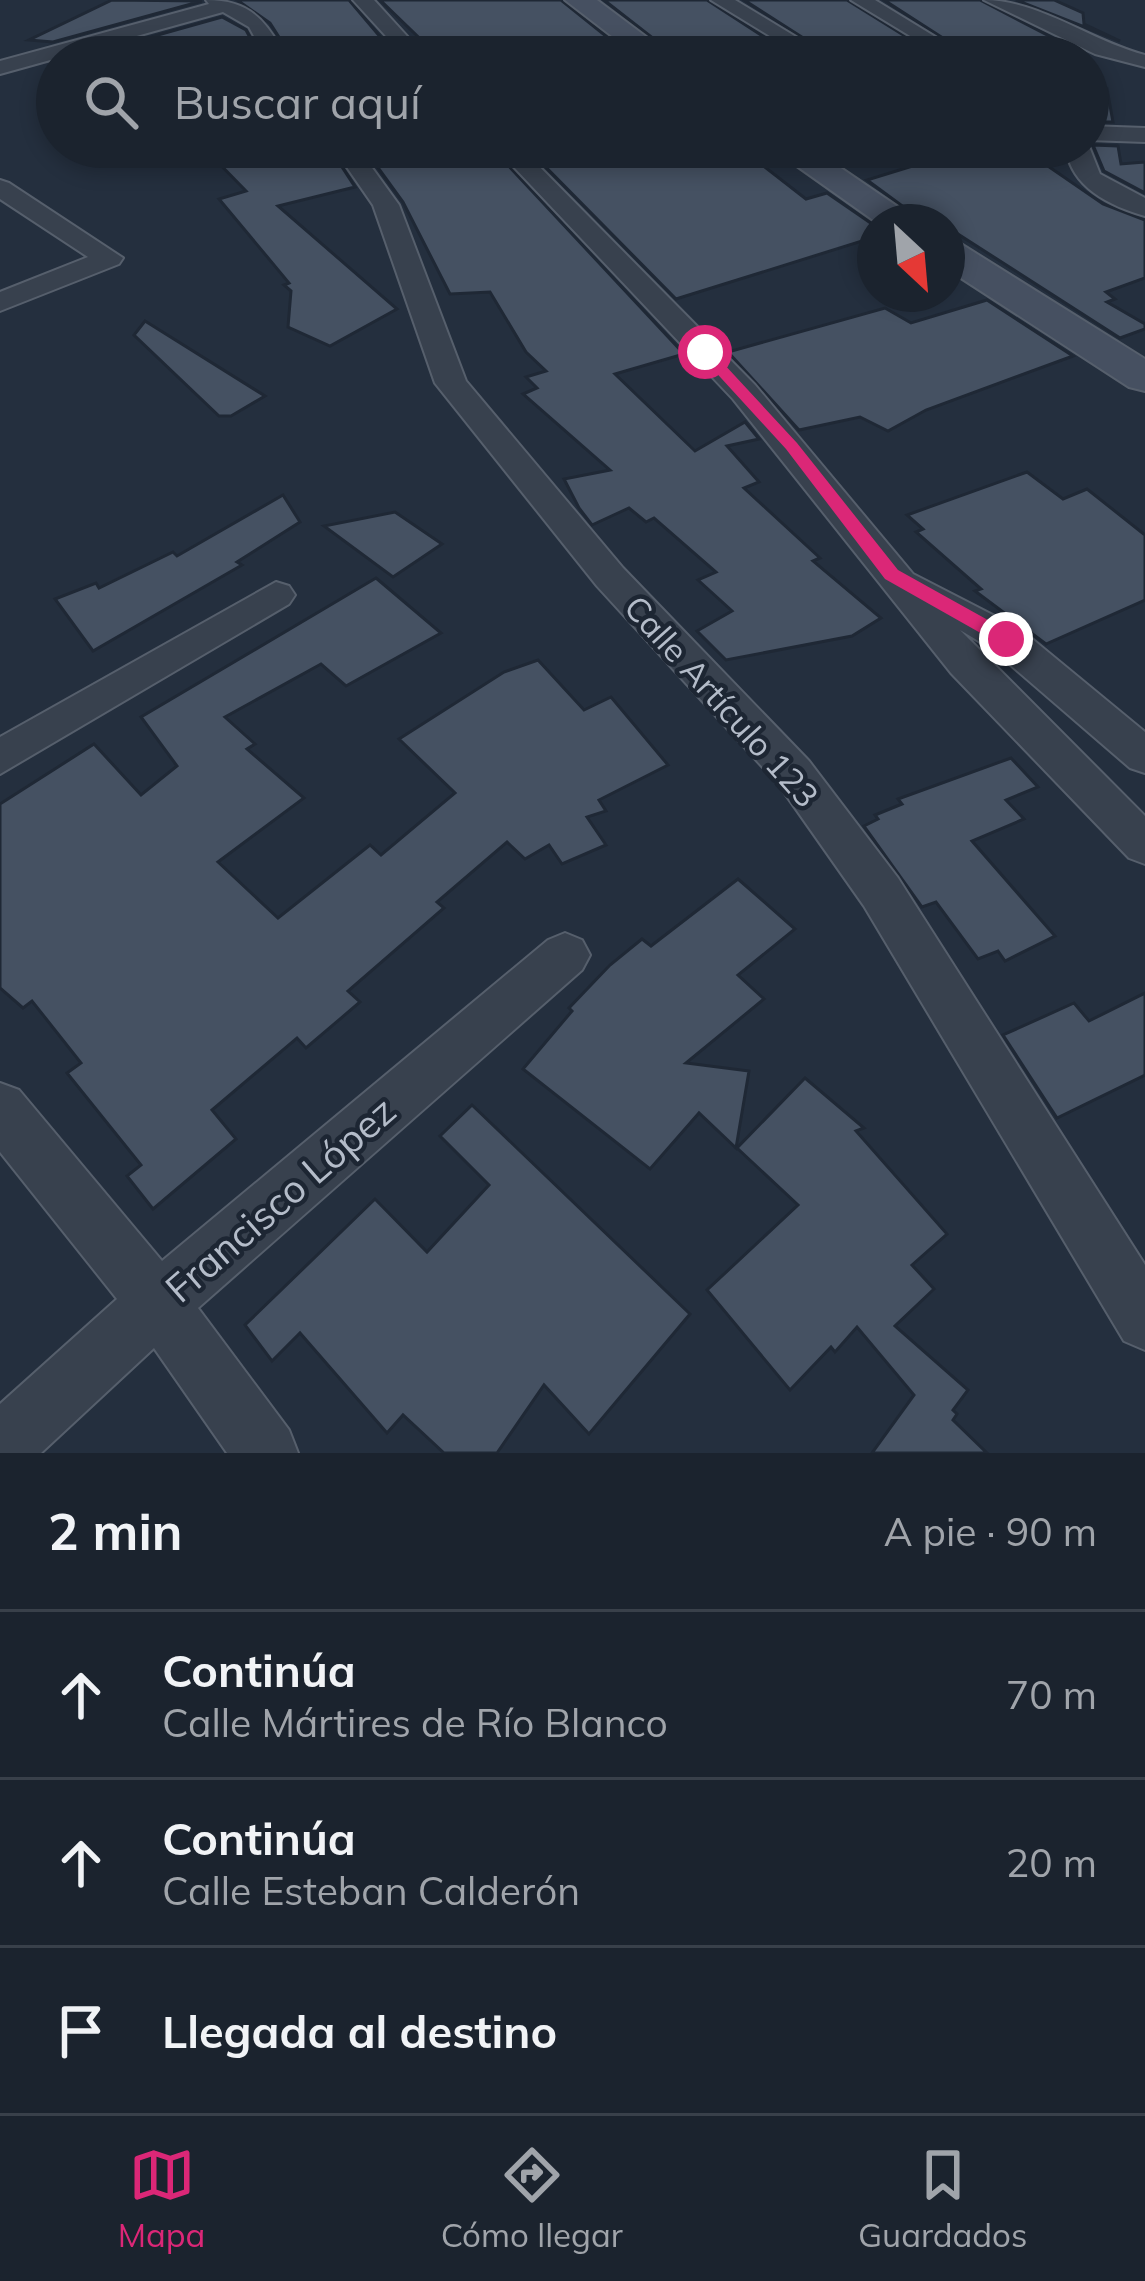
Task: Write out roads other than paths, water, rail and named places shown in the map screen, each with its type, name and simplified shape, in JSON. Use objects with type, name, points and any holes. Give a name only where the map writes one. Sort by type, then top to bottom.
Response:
[{"type":"street","points":[[363,0],[396,36]]},
{"type":"street","points":[[579,0],[629,36]]},
{"type":"street","points":[[721,0],[783,36]]},
{"type":"street","points":[[861,0],[923,36]]},
{"type":"street","points":[[994,0],[1072,36]]},
{"type":"street","points":[[108,36],[222,2],[257,23],[264,36]]},
{"type":"street","points":[[1109,52],[1145,61]]},
{"type":"street","points":[[0,68],[36,57]]},
{"type":"street","points":[[1109,134],[1145,136]]},
{"type":"street","name":"Calle Artículo 123","points":[[360,168],[386,205],[451,383],[610,577],[794,772],[880,892],[1145,1319]]},
{"type":"street","points":[[527,168],[744,392],[965,663],[1145,845]]},
{"type":"street","points":[[819,168],[874,204]]},
{"type":"street","points":[[1081,168],[1087,177],[1145,208]]},
{"type":"street","points":[[0,188],[109,258],[0,302]]},
{"type":"street","points":[[965,263],[1145,378]]},
{"type":"street","points":[[892,574],[1006,639],[1145,756]]},
{"type":"street","points":[[0,757],[276,595]]},
{"type":"street","name":"Francisco López","points":[[0,1447],[158,1303],[565,955]]},
{"type":"street","points":[[0,1109],[158,1303],[266,1453]]}]
